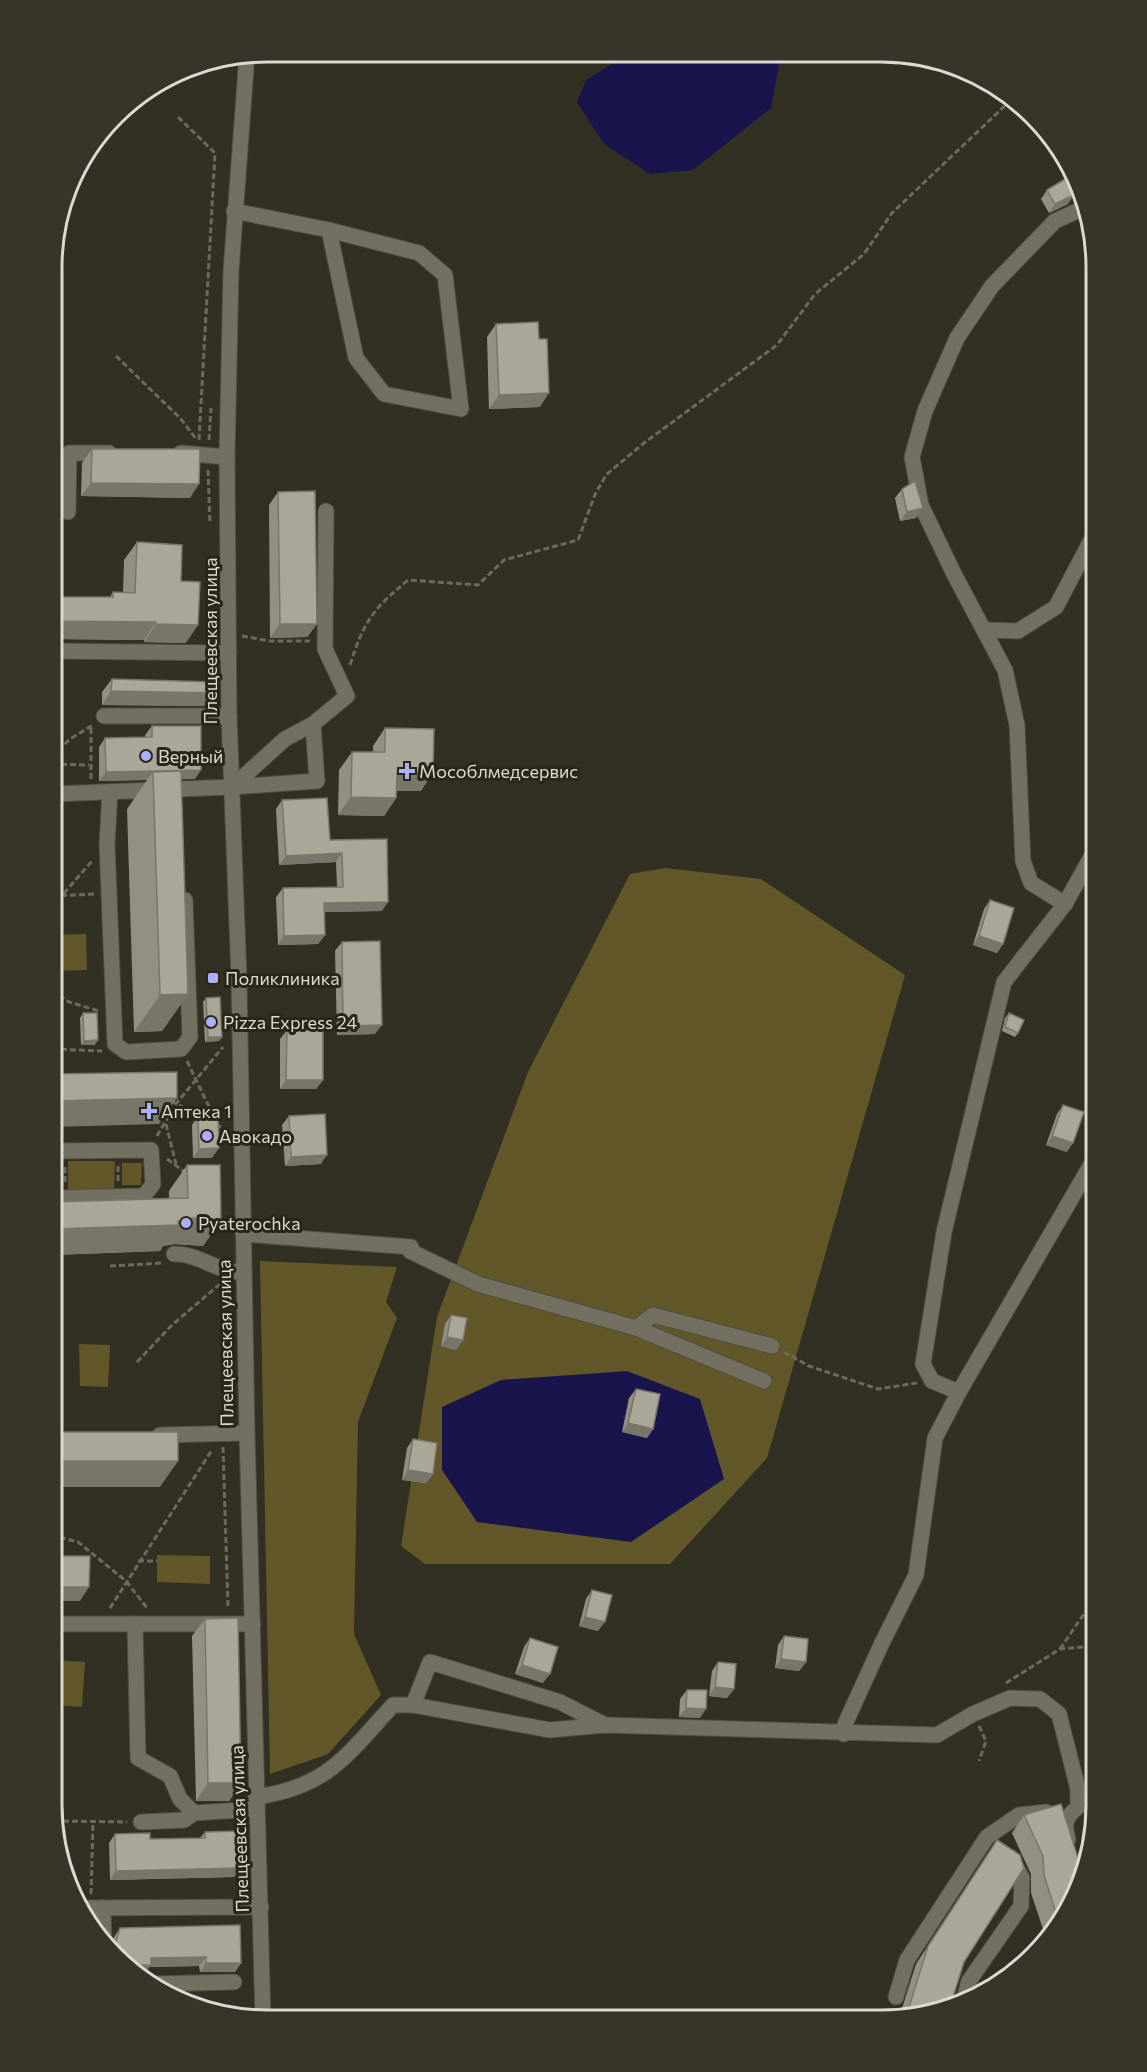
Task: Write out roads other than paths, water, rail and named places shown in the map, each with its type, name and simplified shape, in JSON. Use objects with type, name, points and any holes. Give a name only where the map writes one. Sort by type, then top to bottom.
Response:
[{"type":"street","name":"Плещеевская улица","points":[[247,63],[234,211],[222,653],[229,716],[240,989],[243,1234],[238,1272],[247,1433],[262,2010]]},
{"type":"street","points":[[234,211],[329,230],[419,253],[445,275],[461,409],[384,394],[356,358],[329,230]]},
{"type":"street","points":[[1065,904],[1031,883],[1023,861],[1017,725],[1005,670],[954,574],[921,505],[912,457],[925,411],[957,338],[992,286],[1055,221],[1078,211]]},
{"type":"street","points":[[68,512],[69,453],[129,453]]},
{"type":"street","points":[[164,453],[200,453],[227,457]]},
{"type":"street","points":[[232,788],[285,739],[313,724],[347,696],[325,649],[326,511]]},
{"type":"street","points":[[985,630],[1018,631],[1056,608],[1086,551]]},
{"type":"street","points":[[62,651],[222,653]]},
{"type":"street","points":[[104,716],[229,716]]},
{"type":"street","points":[[62,794],[181,794],[317,781],[313,724]]},
{"type":"street","points":[[110,792],[107,844],[115,1044],[126,1052],[181,1049],[190,1037],[184,882]]},
{"type":"street","points":[[959,1392],[932,1381],[924,1364],[944,1232],[1004,982],[1065,904],[1086,867]]},
{"type":"street","points":[[62,1151],[151,1150],[153,1184],[144,1196],[62,1198]]},
{"type":"street","points":[[844,1734],[845,1724],[877,1653],[916,1575],[927,1516],[935,1438],[959,1392],[1085,1174]]},
{"type":"street","points":[[243,1234],[410,1249],[478,1284],[636,1328],[764,1381]]},
{"type":"street","points":[[174,1254],[185,1254],[238,1272]]},
{"type":"street","points":[[636,1328],[653,1315],[772,1346]]},
{"type":"street","points":[[143,1435],[247,1433]]},
{"type":"street","points":[[62,1623],[252,1624]]},
{"type":"street","points":[[135,1624],[138,1758],[170,1776],[180,1799],[194,1813]]},
{"type":"street","points":[[413,1705],[430,1662],[560,1702],[605,1725]]},
{"type":"street","points":[[141,1822],[184,1820],[194,1813],[256,1803],[316,1781],[346,1757],[393,1705],[413,1705],[550,1730],[605,1725],[844,1734],[937,1735],[973,1714],[1010,1698],[1041,1699],[1059,1714],[1078,1790],[1078,1807],[1067,1817],[1065,1828],[1071,1850]]},
{"type":"street","points":[[896,1997],[907,1960],[987,1837],[1019,1815],[1048,1812],[1067,1817]]},
{"type":"street","points":[[966,1991],[969,1981],[1021,1906],[1022,1878],[1009,1854],[987,1837]]},
{"type":"street","points":[[91,1908],[261,1907]]},
{"type":"street","points":[[165,1984],[234,1982]]},
{"type":"street","points":[[262,2001],[268,2010]]},
{"type":"place","name":"Верный","points":[[146,756]]},
{"type":"place","name":"Мособлмедсервис","points":[[407,771]]},
{"type":"place","name":"Поликлиника","points":[[213,978]]},
{"type":"place","name":"Pizza Express 24","points":[[211,1022]]},
{"type":"place","name":"Аптека 1","points":[[149,1111]]},
{"type":"place","name":"Авокадо","points":[[207,1136]]},
{"type":"place","name":"Pyaterochka","points":[[186,1223]]}]
